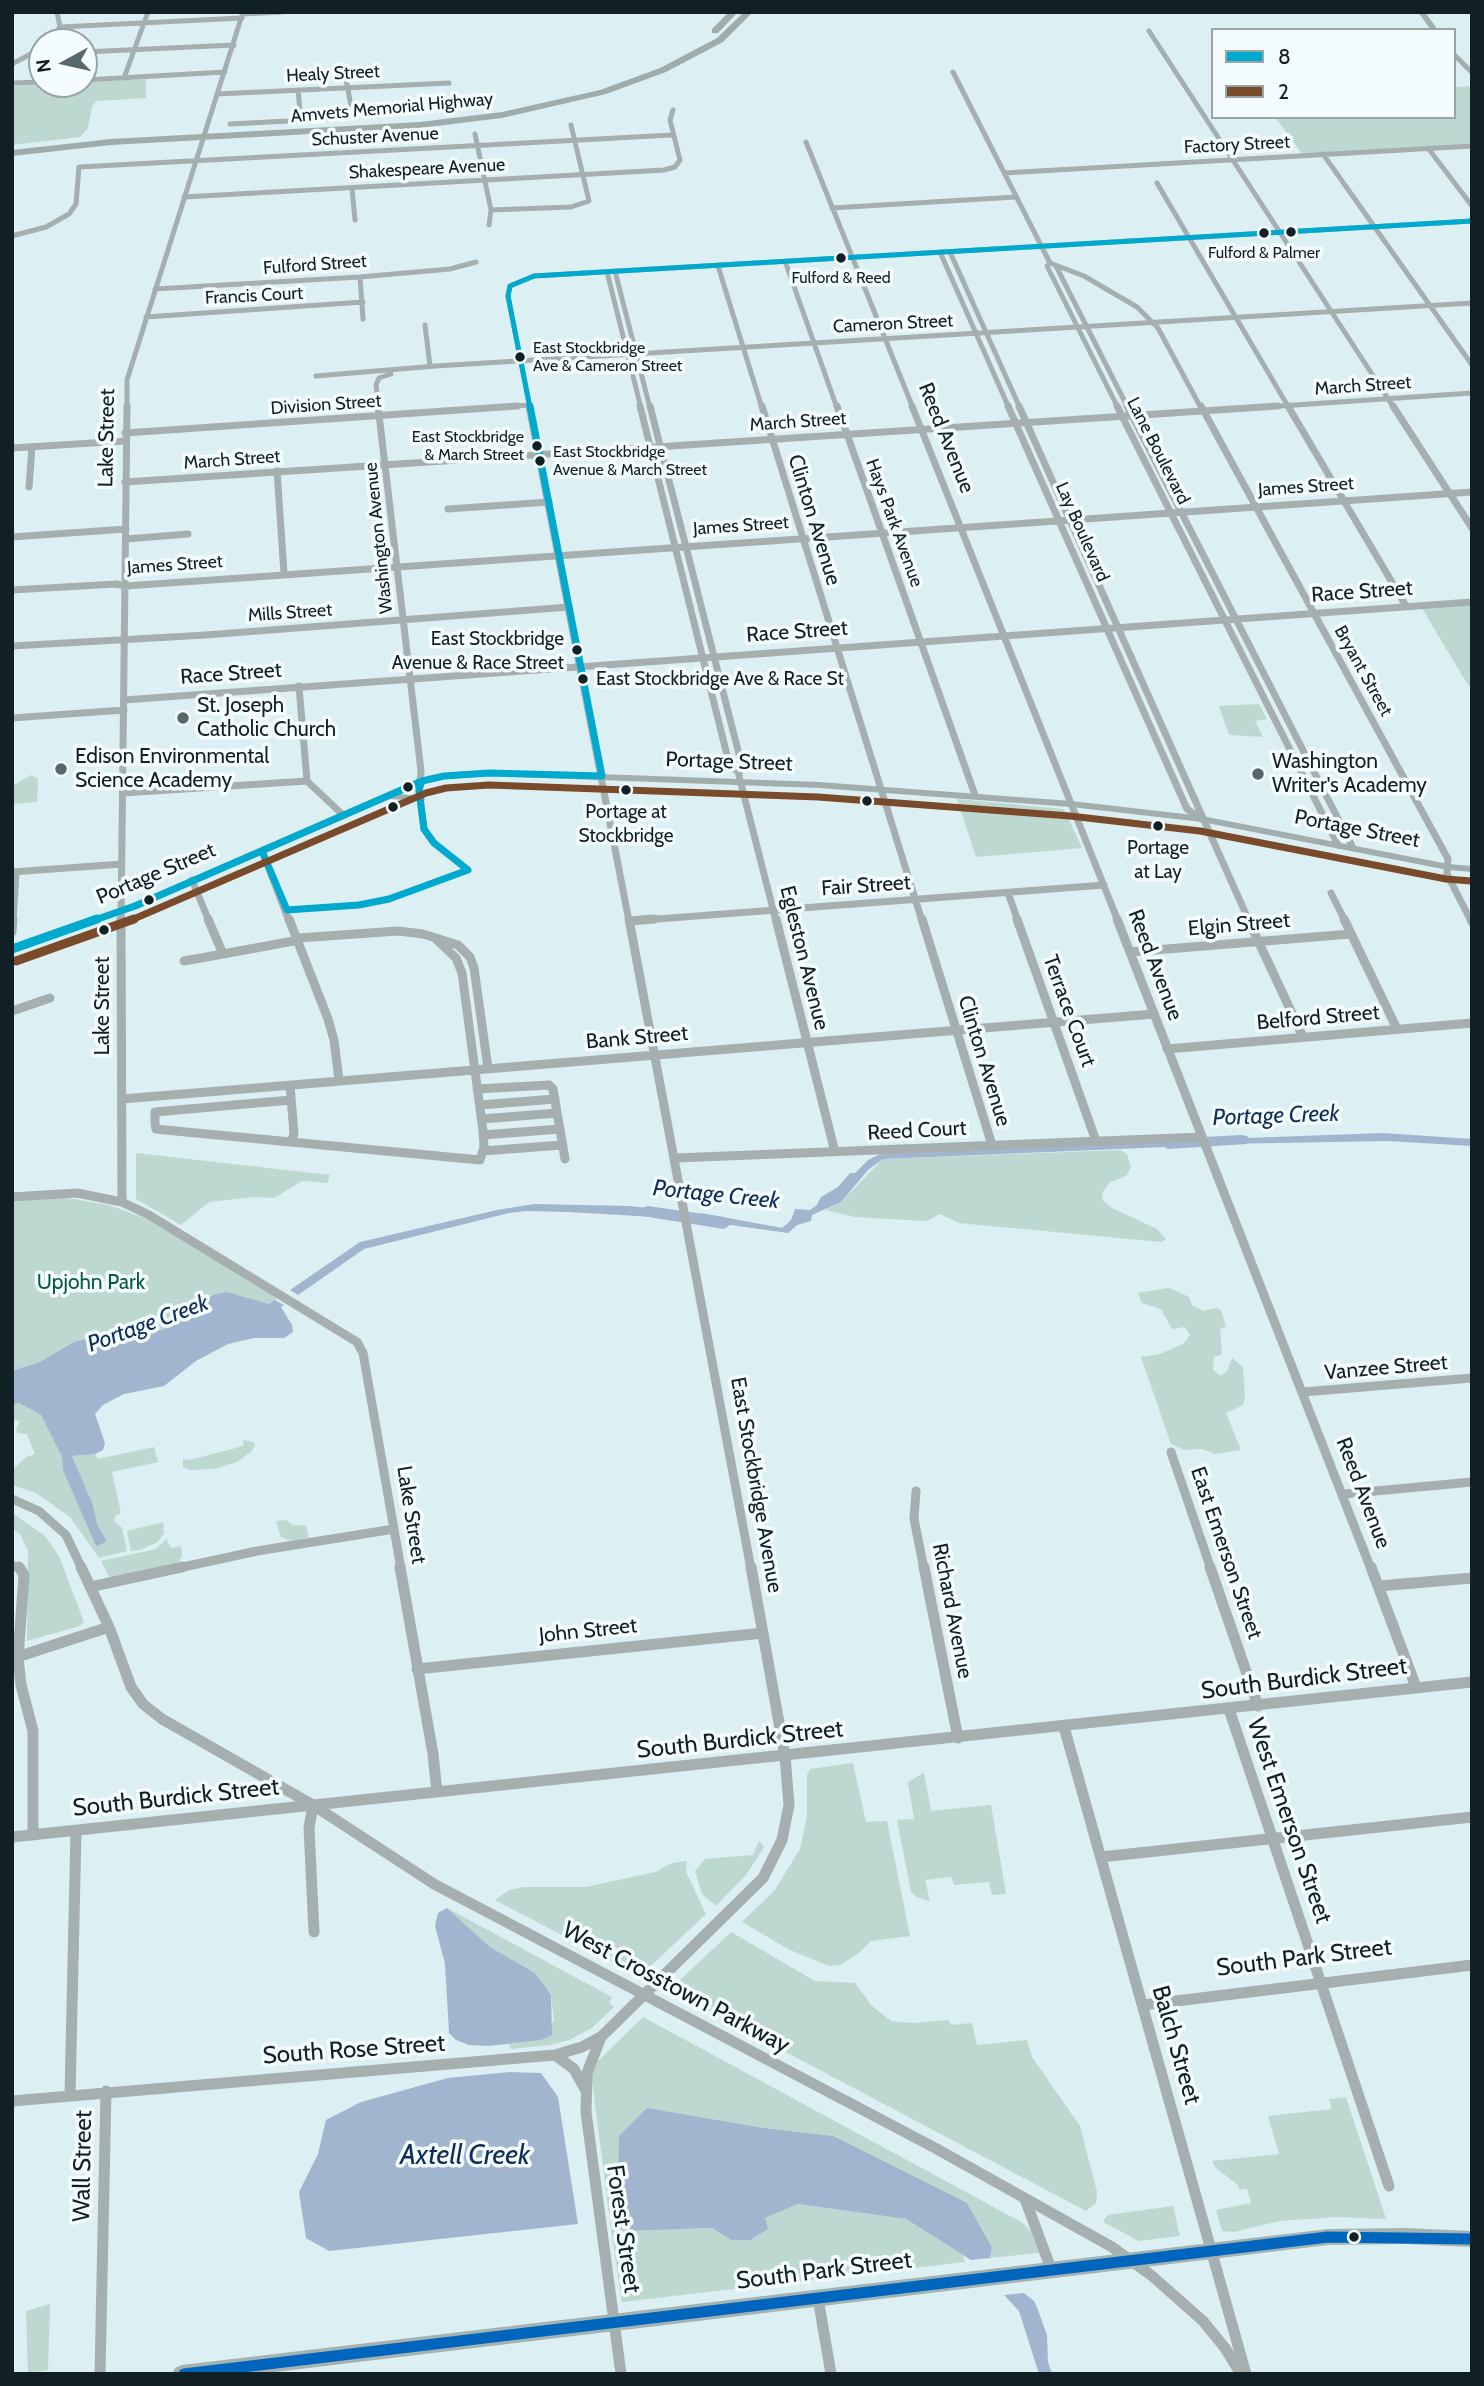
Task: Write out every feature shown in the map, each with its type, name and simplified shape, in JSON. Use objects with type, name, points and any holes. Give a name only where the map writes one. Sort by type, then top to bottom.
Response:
[{"type":"highway","name":"Amvets Memorial Highway","points":[[12,150],[347,120],[484,111],[581,91],[641,71],[685,51],[710,35],[734,12]]},
{"type":"highway","name":"Amvets Memorial Highway","points":[[12,150],[95,138],[441,124],[566,102],[631,83],[688,59],[720,40],[749,12]]},
{"type":"main road","points":[[1421,12],[1433,28]]},
{"type":"main road","points":[[1456,54],[1472,74]]},
{"type":"main road","name":"Portage Street","points":[[12,949],[121,911],[422,781],[444,776],[489,773],[739,777],[1071,804],[1202,819],[1448,867],[1472,869]]},
{"type":"main road","points":[[388,796],[420,799]]},
{"type":"main road","name":"South Park Street","points":[[182,2374],[1328,2236],[1472,2239]]},
{"type":"street","points":[[57,12],[60,27],[282,12]]},
{"type":"street","points":[[124,78],[148,12]]},
{"type":"street","name":"Lake Street","points":[[243,15],[127,380],[121,911],[122,1202],[344,1331],[357,1342],[363,1353],[433,1754],[437,1792]]},
{"type":"street","points":[[1149,31],[1472,528]]},
{"type":"street","points":[[98,51],[233,45]]},
{"type":"street","points":[[12,64],[28,57]]},
{"type":"street","points":[[230,124],[347,120],[351,106],[344,68]]},
{"type":"street","points":[[98,79],[225,72]]},
{"type":"street","name":"Lane Boulevard","points":[[953,72],[1041,246],[1089,327],[1353,848]]},
{"type":"street","name":"Healy Street","points":[[217,94],[449,83]]},
{"type":"street","points":[[298,90],[301,121]]},
{"type":"street","points":[[672,135],[670,120],[673,110]]},
{"type":"street","points":[[491,210],[585,204],[590,197],[571,125]]},
{"type":"street","points":[[475,134],[491,210],[489,225]]},
{"type":"street","name":"Schuster Avenue","points":[[12,236],[47,227],[69,214],[76,204],[79,167],[672,135]]},
{"type":"street","name":"Shakespeare Avenue","points":[[184,197],[671,168],[680,160],[672,135]]},
{"type":"street","name":"Reed Avenue","points":[[806,142],[1104,885],[1343,1494],[1416,1688]]},
{"type":"street","name":"Factory Street","points":[[1004,173],[1472,146]]},
{"type":"street","points":[[1429,148],[1472,206]]},
{"type":"street","points":[[1323,154],[1472,365]]},
{"type":"street","points":[[1157,183],[1406,606]]},
{"type":"street","points":[[352,188],[355,220]]},
{"type":"street","points":[[832,208],[1016,197]]},
{"type":"street","points":[[607,272],[1472,221]]},
{"type":"street","name":"Lay Boulevard","points":[[940,252],[1187,809],[1202,819]]},
{"type":"street","name":"Lay Boulevard","points":[[950,252],[1173,746],[1201,810],[1202,819],[1303,1037]]},
{"type":"street","name":"Hays Park Avenue","points":[[785,261],[975,795]]},
{"type":"street","name":"Fulford Street","points":[[156,289],[360,277],[450,269],[476,262]]},
{"type":"street","name":"Lane Boulevard","points":[[1053,264],[1047,267],[1338,845]]},
{"type":"street","name":"Bryant Street","points":[[1053,264],[1115,292],[1162,334],[1447,855],[1447,874],[1472,922]]},
{"type":"street","name":"Clinton Avenue","points":[[718,265],[992,1145]]},
{"type":"street","name":"Egleston Avenue","points":[[615,271],[741,762],[739,777],[835,1152]]},
{"type":"street","name":"Egleston Avenue","points":[[607,272],[729,764],[739,777]]},
{"type":"street","name":"East Stockbridge Avenue","points":[[601,2036],[763,1878],[782,1840],[789,1805],[785,1756],[677,1158],[508,296],[508,289],[513,283],[534,276],[607,272]]},
{"type":"street","points":[[360,277],[363,319]]},
{"type":"street","points":[[957,291],[967,290]]},
{"type":"street","name":"Francis Court","points":[[146,317],[363,302]]},
{"type":"street","name":"Cameron Street","points":[[316,376],[430,366],[1472,303]]},
{"type":"street","points":[[617,312],[626,311]]},
{"type":"street","points":[[425,325],[430,366]]},
{"type":"street","points":[[1099,369],[1110,368]]},
{"type":"street","name":"Washington Avenue","points":[[405,370],[385,375],[377,381],[422,781],[420,799],[424,829],[434,843]]},
{"type":"street","points":[[995,377],[1005,376]]},
{"type":"street","name":"March Street","points":[[125,482],[650,445],[1472,393]]},
{"type":"street","points":[[638,399],[649,399]]},
{"type":"street","name":"Division Street","points":[[12,448],[382,415],[529,405]]},
{"type":"street","points":[[29,487],[32,447]]},
{"type":"street","points":[[1147,463],[1158,463]]},
{"type":"street","points":[[1037,469],[1047,468]]},
{"type":"street","points":[[277,471],[284,573]]},
{"type":"street","name":"James Street","points":[[12,590],[116,584],[126,586],[1472,492]]},
{"type":"street","points":[[662,494],[673,494]]},
{"type":"street","points":[[448,509],[549,502]]},
{"type":"street","points":[[12,537],[126,530]]},
{"type":"street","points":[[126,539],[188,534]]},
{"type":"street","points":[[1198,564],[1209,563]]},
{"type":"street","points":[[1083,572],[1093,571]]},
{"type":"street","points":[[688,599],[699,598]]},
{"type":"street","name":"Race Street","points":[[124,700],[411,677],[1472,602]]},
{"type":"street","name":"Mills Street","points":[[12,646],[569,607]]},
{"type":"street","points":[[1258,683],[1269,682]]},
{"type":"street","points":[[1133,685],[1145,684]]},
{"type":"street","points":[[299,686],[307,781],[343,815]]},
{"type":"street","points":[[12,718],[124,710]]},
{"type":"street","points":[[717,717],[729,716]]},
{"type":"street","points":[[1160,747],[1173,746]]},
{"type":"street","points":[[1291,749],[1303,748]]},
{"type":"street","points":[[123,793],[307,781]]},
{"type":"street","points":[[262,851],[332,1030],[339,1080]]},
{"type":"street","points":[[12,932],[14,872],[122,864]]},
{"type":"street","points":[[192,880],[223,954]]},
{"type":"street","name":"Fair Street","points":[[630,921],[1104,885]]},
{"type":"street","name":"Terrace Court","points":[[1008,893],[1096,1141]]},
{"type":"street","points":[[1331,893],[1397,1029]]},
{"type":"street","points":[[184,961],[298,939],[398,931],[423,934],[458,944],[470,957],[488,1068]]},
{"type":"street","name":"Elgin Street","points":[[1130,952],[1351,934]]},
{"type":"street","points":[[291,1100],[155,1112],[155,1124],[156,1129],[165,1130],[480,1160],[482,1119],[473,1070],[462,973],[456,958],[435,939]]},
{"type":"street","points":[[12,1011],[50,998]]},
{"type":"street","name":"Bank Street","points":[[122,1100],[1154,1014]]},
{"type":"street","name":"Belford Street","points":[[1167,1049],[1472,1023]]},
{"type":"street","points":[[290,1085],[294,1134],[291,1142]]},
{"type":"street","points":[[477,1089],[549,1085],[555,1098],[565,1159]]},
{"type":"street","points":[[480,1105],[555,1098]]},
{"type":"street","points":[[482,1119],[557,1113]]},
{"type":"street","points":[[483,1135],[560,1129]]},
{"type":"street","name":"Reed Court","points":[[677,1158],[1096,1141],[1203,1140]]},
{"type":"street","points":[[482,1151],[562,1145]]},
{"type":"street","points":[[12,1197],[77,1193],[122,1202]]},
{"type":"street","name":"Vanzee Street","points":[[1303,1392],[1472,1378]]},
{"type":"street","name":"East Emerson Street","points":[[1171,1452],[1258,1706]]},
{"type":"street","points":[[1343,1494],[1472,1482]]},
{"type":"street","name":"Richard Avenue","points":[[916,1491],[914,1519],[958,1738]]},
{"type":"street","name":"West Crosstown Parkway","points":[[12,1499],[39,1511],[66,1535],[77,1552],[109,1627],[124,1672],[144,1703],[177,1729],[313,1805],[434,1884],[937,2149],[1132,2260],[1202,2321],[1243,2374]]},
{"type":"street","points":[[90,1587],[257,1551],[394,1529]]},
{"type":"street","points":[[15,1566],[24,1581],[15,1658],[33,1731],[33,1835]]},
{"type":"street","points":[[1378,1586],[1472,1578]]},
{"type":"street","points":[[15,1658],[109,1627]]},
{"type":"street","name":"John Street","points":[[417,1669],[763,1633]]},
{"type":"street","name":"South Burdick Street","points":[[12,1837],[1472,1682]]},
{"type":"street","name":"West Emerson Street","points":[[1229,1709],[1389,2186]]},
{"type":"street","name":"Balch Street","points":[[1065,1727],[1243,2374]]},
{"type":"street","points":[[313,1805],[309,1828],[314,1932]]},
{"type":"street","points":[[1101,1857],[1472,1817]]},
{"type":"street","name":"Wall Street","points":[[76,1831],[70,2095],[106,2091],[100,2374]]},
{"type":"street","name":"South Park Street","points":[[1143,2005],[1472,1965]]},
{"type":"street","name":"South Rose Street","points":[[106,2091],[555,2054],[582,2047],[601,2036]]},
{"type":"street","name":"Forest Street","points":[[601,2036],[589,2065],[585,2090],[621,2374]]},
{"type":"street","name":"Forest Street","points":[[555,2054],[574,2069],[585,2090]]},
{"type":"street","points":[[12,2101],[70,2095]]},
{"type":"street","points":[[1025,2199],[1051,2269]]},
{"type":"street","points":[[818,2298],[831,2374]]},
{"type":"green space","points":[[146,79],[146,98],[96,101],[92,107],[88,128],[80,137],[12,145],[12,86],[28,85],[28,98],[98,98],[98,82]]},
{"type":"green space","points":[[1472,86],[1472,146],[1303,155],[1276,119],[1456,119],[1456,87]]},
{"type":"green space","points":[[1472,602],[1472,685],[1468,685],[1420,605]]},
{"type":"green space","points":[[1259,704],[1267,719],[1255,721],[1263,737],[1229,735],[1219,706]]},
{"type":"green space","points":[[31,775],[38,779],[37,802],[12,804],[12,786]]},
{"type":"green space","points":[[957,799],[1064,809],[1082,848],[976,857]]},
{"type":"green space","points":[[1120,1150],[1127,1154],[1131,1167],[1126,1176],[1110,1182],[1102,1193],[1103,1201],[1157,1229],[1166,1239],[1161,1242],[959,1223],[940,1214],[922,1221],[855,1217],[825,1210],[841,1202],[883,1159]]},
{"type":"green space","points":[[136,1153],[330,1175],[327,1183],[302,1181],[274,1198],[255,1197],[209,1202],[181,1225],[136,1199]]},
{"type":"green space","name":"Upjohn Park","points":[[67,1198],[109,1205],[155,1222],[277,1297],[274,1302],[12,1394],[12,1201]]},
{"type":"green space","points":[[1169,1288],[1189,1297],[1192,1305],[1204,1311],[1216,1308],[1221,1310],[1226,1327],[1220,1328],[1222,1354],[1214,1357],[1213,1370],[1221,1376],[1227,1371],[1232,1358],[1243,1367],[1243,1405],[1226,1413],[1241,1450],[1215,1454],[1202,1449],[1184,1450],[1171,1444],[1141,1357],[1160,1354],[1183,1344],[1190,1335],[1185,1327],[1172,1329],[1161,1309],[1142,1303],[1138,1293]]},
{"type":"green space","points":[[19,1403],[41,1415],[62,1457],[63,1470],[106,1540],[97,1524],[93,1505],[72,1456],[95,1454],[98,1459],[154,1447],[158,1462],[112,1472],[121,1513],[115,1516],[114,1521],[122,1528],[127,1551],[99,1558],[70,1517],[36,1493],[12,1485],[12,1470],[26,1457],[35,1454],[27,1434],[18,1433],[16,1430],[20,1421],[12,1420],[12,1405]]},
{"type":"green space","points":[[243,1440],[255,1445],[251,1452],[237,1462],[214,1469],[190,1470],[183,1467],[183,1459],[189,1460],[236,1448],[244,1445]]},
{"type":"green space","points":[[12,1513],[45,1536],[59,1556],[84,1622],[80,1626],[27,1641],[28,1551],[20,1534],[12,1528]]},
{"type":"green space","points":[[286,1520],[293,1525],[306,1526],[309,1538],[291,1541],[281,1537],[276,1521]]},
{"type":"green space","points":[[163,1522],[164,1533],[158,1542],[131,1551],[127,1531]]},
{"type":"green space","points":[[166,1539],[171,1548],[181,1546],[182,1556],[179,1562],[110,1578],[101,1561],[156,1549]]},
{"type":"green space","points":[[853,1763],[866,1822],[887,1821],[910,1936],[871,1941],[840,1965],[829,1966],[790,1950],[742,1922],[775,1890],[800,1849],[807,1816],[807,1775],[810,1769]]},
{"type":"green space","points":[[924,1773],[931,1811],[991,1805],[1006,1894],[992,1895],[989,1882],[954,1885],[951,1877],[925,1880],[930,1901],[911,1892],[897,1820],[914,1819],[908,1782]]},
{"type":"green space","points":[[759,1841],[764,1847],[746,1875],[716,1906],[702,1894],[695,1871],[705,1859],[753,1855]]},
{"type":"green space","points":[[687,1861],[686,1872],[706,1914],[640,1976],[495,1900],[509,1890],[524,1887],[586,1887],[655,1872],[672,1863]]},
{"type":"green space","points":[[447,1908],[612,1997],[609,2003],[614,2007],[592,2028],[569,2040],[511,2049],[509,2044],[541,2040],[554,2020],[551,1995],[535,1973],[490,1947]]},
{"type":"green space","points":[[731,1932],[815,1981],[855,1983],[872,2006],[891,2021],[913,2023],[949,2020],[951,2025],[972,2023],[977,2045],[1027,2040],[1032,2057],[1080,2126],[1097,2192],[1096,2203],[1086,2211],[678,1995],[675,1988],[677,1983]]},
{"type":"green space","points":[[643,2017],[1023,2223],[1031,2232],[1039,2253],[990,2258],[992,2248],[833,2136],[757,2127],[619,2136],[617,2213],[609,2213],[591,2073],[594,2060],[598,2061]]},
{"type":"green space","points":[[1346,2097],[1386,2219],[1336,2217],[1280,2221],[1234,2232],[1222,2231],[1216,2210],[1251,2203],[1247,2189],[1239,2190],[1238,2185],[1216,2168],[1212,2161],[1279,2154],[1268,2116],[1332,2109],[1329,2099]]},
{"type":"green space","points":[[798,2204],[906,2219],[963,2255],[965,2262],[622,2302],[610,2223],[618,2220],[624,2231],[712,2228],[731,2240],[749,2240],[767,2229],[765,2218]]},
{"type":"green space","points":[[1173,2206],[1180,2236],[1139,2241],[1103,2222],[1107,2215]]},
{"type":"green space","points":[[50,2304],[48,2370],[28,2373],[26,2311]]},
{"type":"water","points":[[1383,1133],[1472,1139],[1472,1146],[1388,1141],[1220,1144],[1218,1139]]},
{"type":"water","points":[[1188,1140],[1190,1146],[883,1159],[868,1170],[841,1202],[812,1215],[811,1221],[797,1225],[788,1233],[702,1221],[701,1213],[782,1228],[791,1220],[795,1209],[810,1210],[817,1205],[821,1197],[838,1187],[850,1173],[855,1173],[868,1160],[882,1153]]},
{"type":"water","points":[[534,1204],[630,1206],[663,1210],[672,1213],[672,1218],[568,1212],[509,1213],[364,1249],[298,1295],[290,1290],[360,1242]]},
{"type":"water","points":[[227,1292],[269,1304],[275,1300],[284,1305],[281,1307],[292,1325],[293,1332],[284,1338],[254,1338],[228,1344],[196,1361],[164,1386],[124,1394],[103,1405],[95,1414],[105,1443],[103,1450],[95,1454],[72,1456],[93,1505],[97,1524],[106,1540],[96,1546],[63,1470],[62,1457],[41,1415],[19,1403],[12,1405],[12,1371],[40,1362],[74,1342],[87,1339],[126,1341],[173,1326],[200,1303],[213,1295]]},
{"type":"water","points":[[447,1908],[490,1947],[535,1973],[551,1995],[552,2035],[541,2040],[489,2046],[469,2045],[456,2040],[449,2033],[445,1964],[435,1926],[438,1913]]},
{"type":"water","name":"Axtell Creek","points":[[510,2072],[541,2073],[558,2097],[578,2224],[329,2251],[306,2238],[299,2192],[318,2154],[326,2120],[361,2102],[448,2078]]},
{"type":"water","points":[[647,2108],[757,2127],[833,2136],[967,2203],[992,2248],[990,2258],[971,2260],[906,2219],[798,2204],[765,2218],[768,2229],[750,2240],[731,2240],[712,2228],[624,2231],[617,2213],[619,2136]]},
{"type":"water","points":[[1024,2293],[1034,2301],[1047,2335],[1048,2362],[1052,2374],[1039,2374],[1019,2311],[1004,2295]]},
{"type":"waterway","name":"Portage Creek","points":[[1168,1144],[1241,1140]]},
{"type":"waterway","name":"Portage Creek","points":[[648,1212],[724,1223]]},
{"type":"transit line","name":"8","points":[[12,949],[135,906],[422,781],[444,776],[489,773],[602,776],[508,296],[510,286],[518,281],[534,276],[1472,221]]},
{"type":"transit line","name":"8","points":[[262,851],[287,910],[359,905],[389,899],[468,870],[434,843],[424,829],[419,790],[422,781]]},
{"type":"transit line","name":"2","points":[[16,961],[140,917],[426,793],[446,788],[489,785],[818,797],[1070,816],[1200,831],[1446,879],[1471,881]]},
{"type":"transit line","points":[[184,2374],[1328,2237],[1472,2239]]},
{"type":"place","name":"Fulford & Palmer","points":[[1264,233]]},
{"type":"place","name":"Fulford & Reed","points":[[841,258]]},
{"type":"place","name":"East Stockbridge Ave & Cameron Street","points":[[520,357]]},
{"type":"place","name":"East Stockbridge & March Street","points":[[537,446]]},
{"type":"place","name":"East Stockbridge Avenue & March Street","points":[[540,461]]},
{"type":"place","name":"East Stockbridge Avenue & Race Street","points":[[577,650]]},
{"type":"place","name":"East Stockbridge Ave & Race St","points":[[583,679]]},
{"type":"place","name":"St. Joseph Catholic Church","points":[[183,718]]},
{"type":"place","name":"Edison Environmental Science Academy","points":[[61,769]]},
{"type":"place","name":"Washington Writer's Academy","points":[[1258,774]]},
{"type":"place","name":"Portage at Stockbridge","points":[[626,790]]},
{"type":"place","name":"Portage at Lay","points":[[1158,826]]}]
